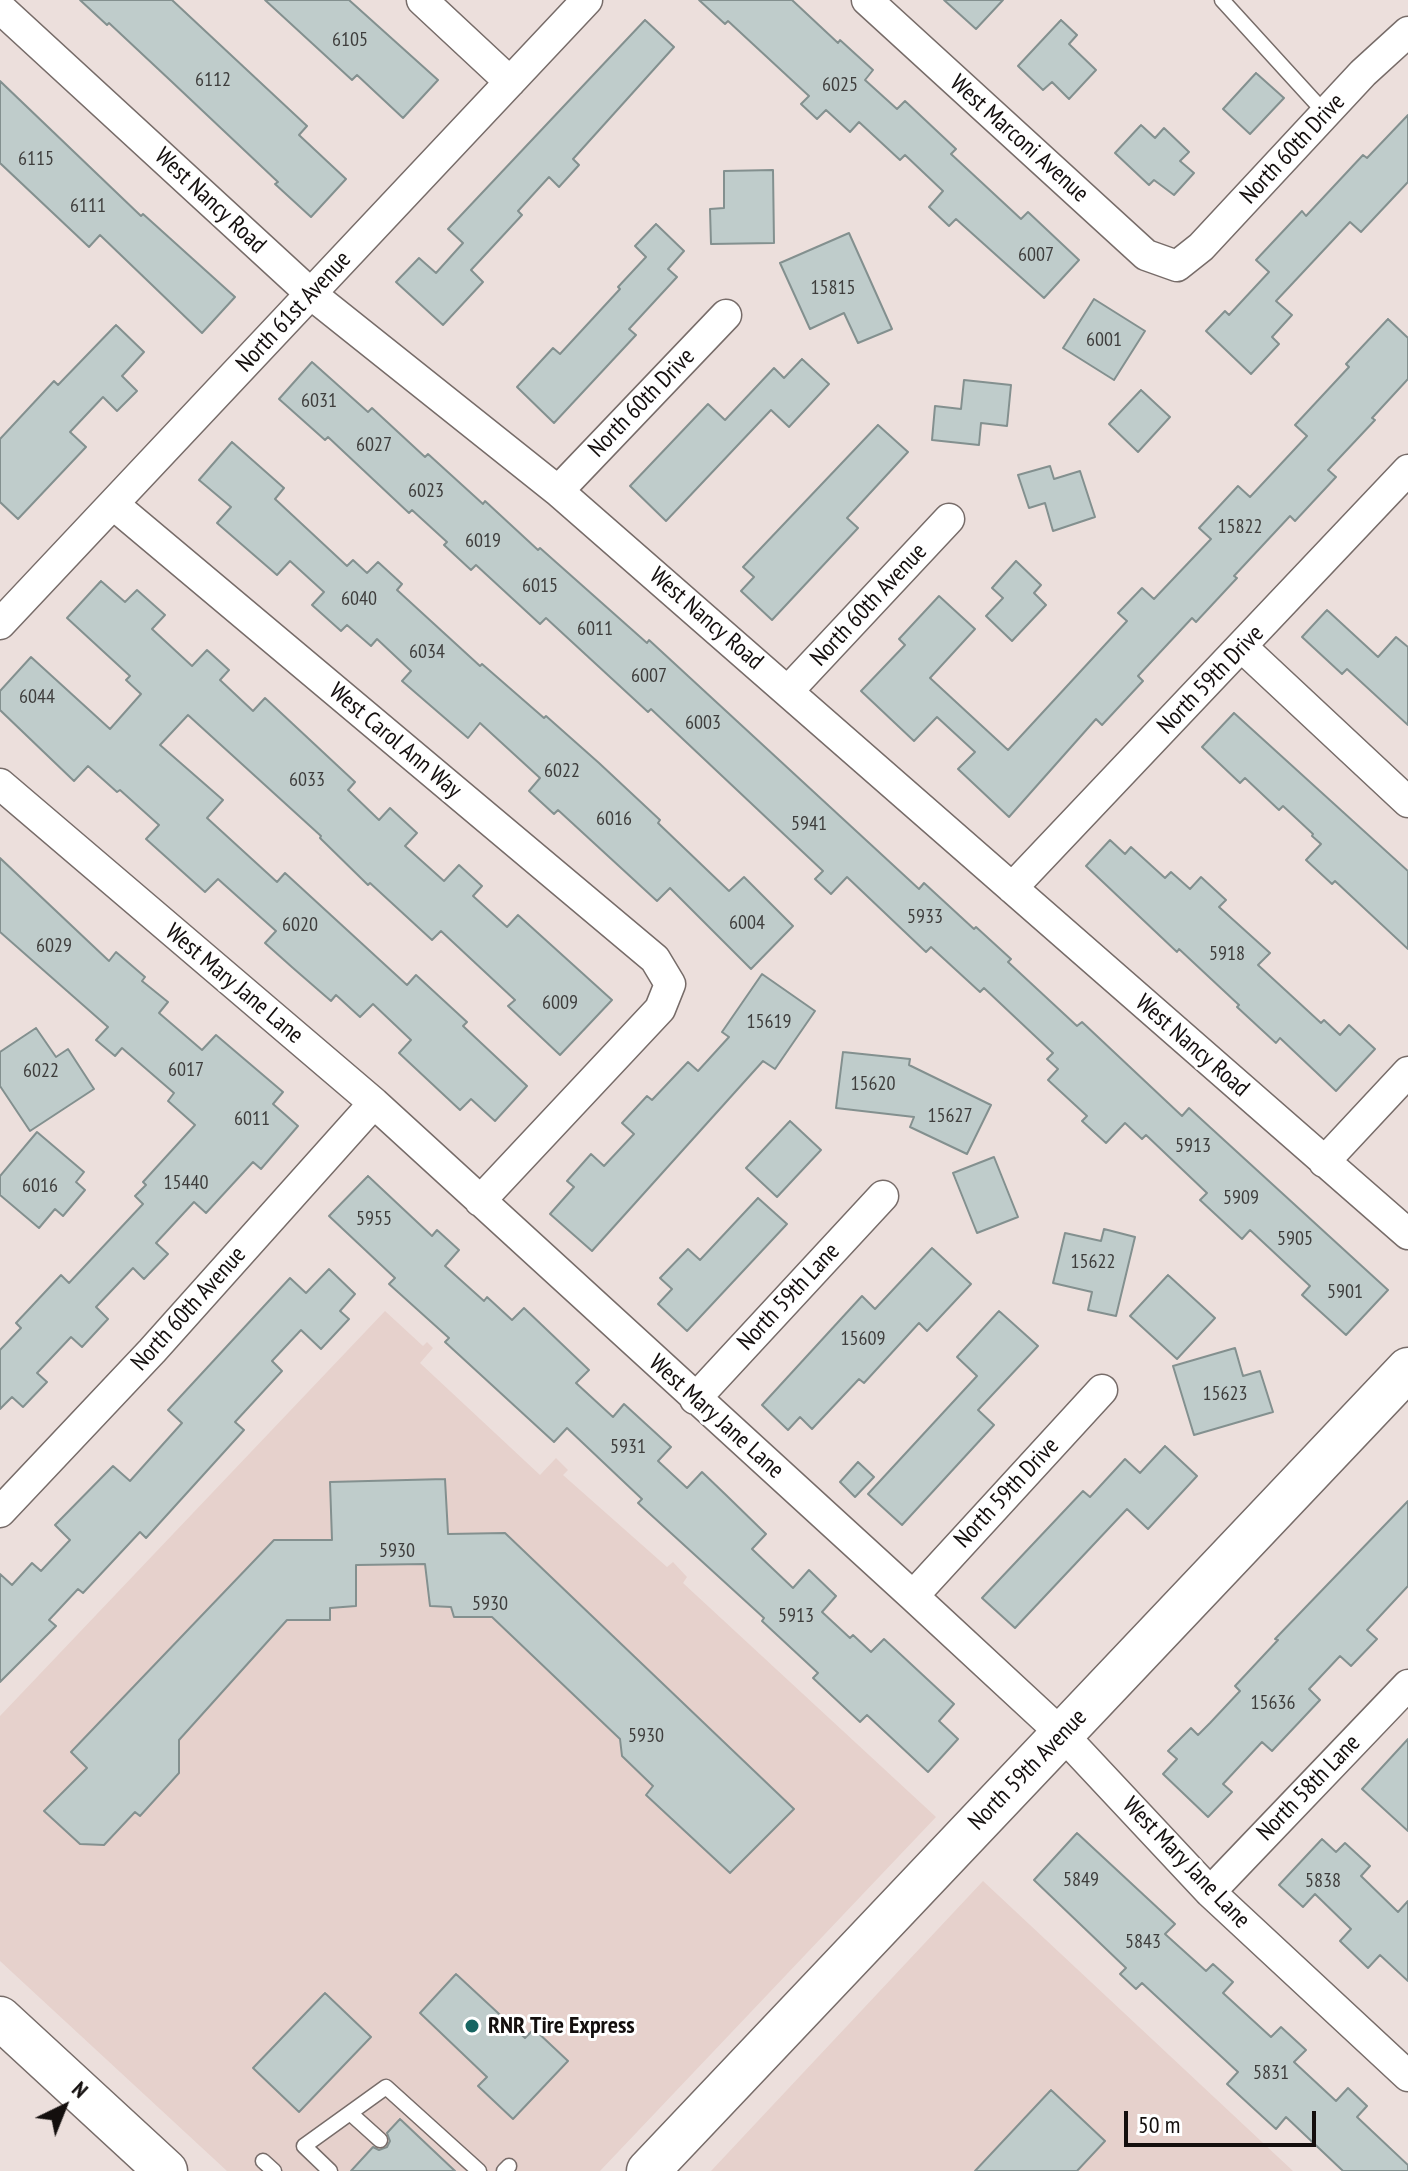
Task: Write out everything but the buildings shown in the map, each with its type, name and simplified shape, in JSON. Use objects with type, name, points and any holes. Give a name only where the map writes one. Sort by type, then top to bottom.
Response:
[{"type":"main road","name":"North 59th Avenue","points":[[648,2171],[1408,1369]]},
{"type":"main road","points":[[0,2018],[166,2171]]},
{"type":"street","points":[[422,0],[510,82]]},
{"type":"street","name":"North 61st Avenue","points":[[0,624],[587,0]]},
{"type":"street","name":"West Marconi Avenue","points":[[867,0],[1146,255],[1177,266]]},
{"type":"street","name":"West Nancy Road","points":[[0,8],[311,294],[558,491],[1408,1234]]},
{"type":"street","name":"North 60th Drive","points":[[1177,266],[1201,247],[1363,73],[1408,32]]},
{"type":"street","name":"North 60th Drive","points":[[558,491],[726,315]]},
{"type":"street","name":"North 59th Drive","points":[[1012,888],[1408,470]]},
{"type":"street","name":"West Carol Ann Way","points":[[113,504],[655,959],[670,984],[660,1009],[480,1201]]},
{"type":"street","name":"North 60th Avenue","points":[[788,691],[949,519]]},
{"type":"street","points":[[1242,647],[1408,802]]},
{"type":"street","name":"West Mary Jane Lane","points":[[0,784],[374,1103],[913,1596],[1062,1734],[1210,1892],[1408,2076]]},
{"type":"street","points":[[1324,1162],[1408,1072]]},
{"type":"street","name":"North 60th Avenue","points":[[0,1512],[152,1351],[374,1103]]},
{"type":"street","name":"North 59th Lane","points":[[695,1399],[883,1196]]},
{"type":"street","name":"North 59th Drive","points":[[913,1596],[1102,1390]]},
{"type":"street","name":"North 58th Lane","points":[[1210,1892],[1408,1685]]},
{"type":"lane","points":[[1222,0],[1327,114]]},
{"type":"lane","points":[[330,2171],[304,2146],[386,2087],[479,2171]]},
{"type":"lane","points":[[350,2113],[380,2140]]},
{"type":"shaded area","points":[[385,1311],[423,1346],[427,1342],[433,1348],[420,1363],[540,1475],[556,1458],[568,1470],[563,1475],[667,1567],[673,1562],[687,1577],[683,1583],[936,1817],[600,2171],[227,2171],[0,1961],[0,1716]]},
{"type":"shaded area","points":[[983,1881],[1293,2171],[711,2171]]},
{"type":"place","name":"RNR Tire Express","points":[[472,2026]]}]
